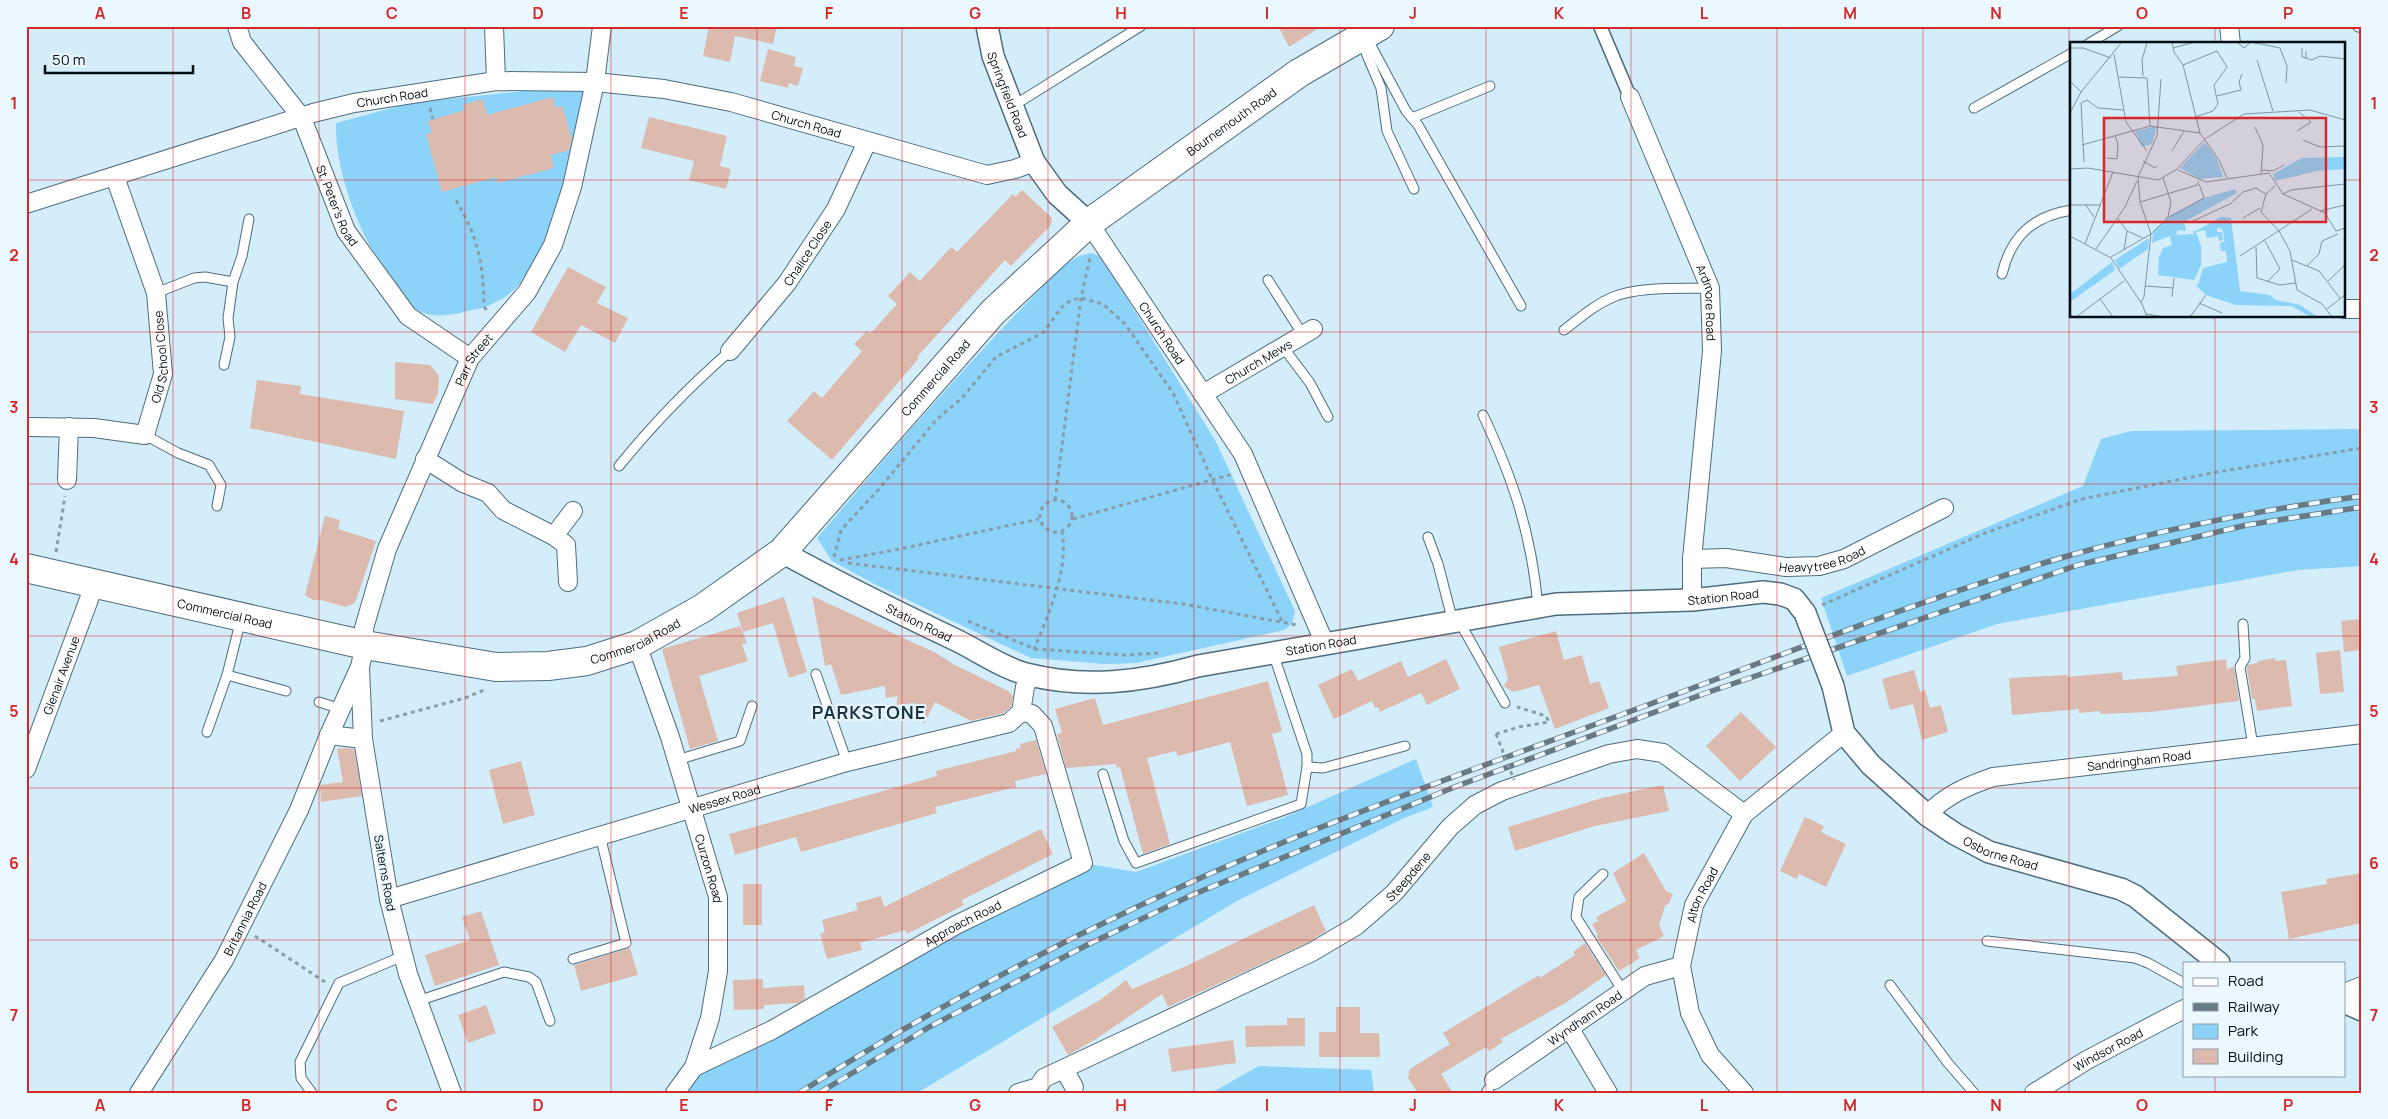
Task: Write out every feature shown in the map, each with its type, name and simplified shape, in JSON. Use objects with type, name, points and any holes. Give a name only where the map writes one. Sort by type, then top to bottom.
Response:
[{"type":"highway","name":"Bournemouth Road","points":[[1089,223],[1299,73],[1369,33]]},
{"type":"highway","name":"Commercial Road","points":[[26,568],[52,572],[242,616],[362,656],[496,667],[548,666],[587,661],[637,645],[703,608],[782,552],[993,312],[1089,223]]},
{"type":"street","name":"St. Peter's Road","points":[[237,26],[242,42],[302,118],[346,230],[408,316],[470,358]]},
{"type":"street","points":[[494,26],[496,81]]},
{"type":"street","name":"Parr Street","points":[[362,656],[364,628],[386,549],[470,358],[527,292],[553,245],[572,187],[595,82],[602,26]]},
{"type":"street","name":"Springfield Road","points":[[987,26],[993,56],[1034,162]]},
{"type":"street","name":"Ardmore Road","points":[[1600,26],[1710,288],[1712,351],[1692,559],[1692,600]]},
{"type":"street","points":[[2229,26],[2231,42]]},
{"type":"street","name":"Church Road","points":[[26,204],[354,103],[496,81],[595,82],[664,89],[732,102],[867,142],[987,174],[1015,169],[1034,162],[1057,194],[1089,223],[1243,454],[1322,637]]},
{"type":"street","name":"Chalice Close","points":[[730,351],[787,283],[836,210],[867,142]]},
{"type":"street","name":"Old School Close","points":[[115,176],[156,293],[163,374],[145,435]]},
{"type":"street","points":[[2346,310],[2362,309]]},
{"type":"street","name":"Church Mews","points":[[1203,394],[1308,332]]},
{"type":"street","points":[[28,428],[94,428],[145,435]]},
{"type":"street","points":[[68,428],[68,480]]},
{"type":"street","points":[[425,460],[463,483],[488,493],[503,510],[554,536],[566,545],[568,582]]},
{"type":"street","name":"Heavytree Road","points":[[1692,559],[1726,558],[1786,568],[1819,566],[1844,559],[1944,508]]},
{"type":"street","points":[[554,536],[574,511]]},
{"type":"street","name":"Station Road","points":[[782,552],[845,586],[1027,674],[1098,683],[1124,682],[1272,653],[1322,637],[1456,622],[1538,606],[1692,600],[1763,592],[1780,594],[1794,599],[1805,613],[1833,686]]},
{"type":"street","name":"Glenair Avenue","points":[[26,769],[95,583]]},
{"type":"street","name":"Curzon Road","points":[[637,645],[670,737],[718,897],[720,926],[718,971],[710,1018],[694,1067],[676,1093]]},
{"type":"street","name":"Britannia Road","points":[[146,1089],[224,960],[241,927],[299,810],[362,656]]},
{"type":"street","name":"Salterns Road","points":[[362,656],[363,733],[389,899],[418,1001],[452,1093]]},
{"type":"street","points":[[1021,712],[1027,674]]},
{"type":"street","name":"Osborne Road","points":[[1833,686],[1844,734],[1871,765],[1926,816],[1954,834],[1989,852],[2120,889],[2135,896],[2218,962]]},
{"type":"street","name":"Wessex Road","points":[[389,899],[847,762],[1008,723],[1021,712]]},
{"type":"street","name":"Approach Road","points":[[694,1067],[772,1030],[956,926],[1083,863],[1043,726],[1032,714],[1021,712]]},
{"type":"street","points":[[329,735],[363,733]]},
{"type":"street","name":"Alton Road","points":[[1744,1093],[1710,1055],[1690,1013],[1681,966],[1694,905],[1744,814],[1844,734]]},
{"type":"street","name":"Sandringham Road","points":[[1926,816],[1945,798],[1961,789],[1993,777],[2362,734]]},
{"type":"street","name":"Steepdene","points":[[1018,1093],[1038,1087],[1044,1078],[1312,952],[1356,926],[1394,892],[1450,827],[1474,805],[1502,791],[1608,754],[1637,749],[1663,753],[1744,814]]},
{"type":"street","name":"Wyndham Road","points":[[1490,1086],[1645,976],[1681,966]]},
{"type":"street","points":[[2346,992],[2362,986]]},
{"type":"street","points":[[2346,1003],[2362,1010]]},
{"type":"street","name":"Windsor Road","points":[[2034,1093],[2087,1060],[2183,1010]]},
{"type":"street","points":[[1570,1029],[1608,1093]]},
{"type":"street","points":[[1064,1069],[1074,1087]]},
{"type":"lane","points":[[1012,106],[1141,26]]},
{"type":"lane","points":[[2091,42],[2118,26]]},
{"type":"lane","points":[[1369,33],[1412,118],[1521,306]]},
{"type":"lane","points":[[1369,33],[1381,88],[1387,131],[1414,189]]},
{"type":"lane","points":[[1974,108],[2070,53]]},
{"type":"lane","points":[[1412,118],[1490,86]]},
{"type":"lane","points":[[2002,274],[2006,257],[2019,235],[2034,223],[2056,212],[2070,210]]},
{"type":"lane","points":[[224,365],[230,337],[228,318],[233,282],[242,256],[249,219]]},
{"type":"lane","points":[[156,293],[194,278],[205,277],[233,282]]},
{"type":"lane","points":[[1268,280],[1308,332]]},
{"type":"lane","points":[[1564,330],[1593,308],[1615,296],[1648,290],[1710,288]]},
{"type":"lane","points":[[1283,347],[1310,383],[1328,417]]},
{"type":"lane","points":[[619,466],[654,424],[693,384],[730,351]]},
{"type":"lane","points":[[1483,415],[1506,464],[1524,516],[1534,569],[1538,606]]},
{"type":"lane","points":[[145,435],[178,453],[209,465],[220,485],[217,506]]},
{"type":"lane","points":[[1428,537],[1456,622],[1506,703]]},
{"type":"lane","points":[[207,732],[227,675],[242,616]]},
{"type":"lane","points":[[2243,624],[2245,658],[2240,667],[2253,746]]},
{"type":"lane","points":[[1103,774],[1124,842],[1136,863],[1301,804],[1308,767],[1307,754],[1272,653]]},
{"type":"lane","points":[[816,674],[847,762]]},
{"type":"lane","points":[[227,675],[286,691]]},
{"type":"lane","points":[[319,702],[341,709]]},
{"type":"lane","points":[[677,760],[740,741],[752,706]]},
{"type":"lane","points":[[1308,767],[1323,768],[1405,746]]},
{"type":"lane","points":[[573,959],[626,943],[600,835]]},
{"type":"lane","points":[[1603,874],[1579,897],[1576,917],[1623,991]]},
{"type":"lane","points":[[1987,941],[2134,958],[2155,966],[2183,983]]},
{"type":"lane","points":[[312,1093],[301,1078],[300,1062],[339,984],[404,956]]},
{"type":"lane","points":[[418,1001],[504,972],[518,973],[536,982],[550,1021]]},
{"type":"lane","points":[[1890,985],[1948,1064],[1974,1093]]},
{"type":"path","points":[[432,113],[433,119]]},
{"type":"path","points":[[456,200],[478,246],[483,268],[484,307],[500,324]]},
{"type":"path","points":[[1055,500],[1082,298],[1091,253],[1089,223]]},
{"type":"path","points":[[832,561],[841,530],[879,489],[937,419],[962,398],[996,357],[1044,332],[1061,308],[1071,300],[1082,298],[1103,304],[1125,324],[1174,393],[1212,479],[1282,621]]},
{"type":"path","points":[[1805,613],[1986,533],[2082,499],[2216,472],[2362,448]]},
{"type":"path","points":[[1073,519],[1212,479],[1250,471]]},
{"type":"path","points":[[52,572],[68,480]]},
{"type":"path","points":[[1055,500],[1064,502],[1071,509],[1073,519],[1069,527],[1062,532],[1052,532],[1044,528],[1040,519],[1041,510],[1046,503],[1055,500]]},
{"type":"path","points":[[832,561],[895,550],[1040,519]]},
{"type":"path","points":[[1027,674],[1057,588],[1064,544],[1062,532]]},
{"type":"path","points":[[832,561],[850,569]]},
{"type":"path","points":[[832,561],[1183,604],[1282,621],[1322,637]]},
{"type":"path","points":[[965,620],[1035,649],[1124,655],[1168,652]]},
{"type":"path","points":[[363,733],[465,698],[491,687]]},
{"type":"path","points":[[1506,703],[1546,716],[1549,722],[1520,727],[1496,734],[1514,780]]},
{"type":"path","points":[[241,927],[336,990]]},
{"type":"green space","points":[[572,86],[580,88],[583,94],[562,190],[547,237],[523,280],[505,297],[476,309],[449,315],[429,315],[414,308],[374,253],[357,220],[340,164],[336,123],[410,103]]},
{"type":"green space","points":[[1091,253],[1100,256],[1105,263],[1215,440],[1295,611],[1292,624],[1284,630],[1136,663],[1105,664],[1031,658],[876,585],[832,561],[817,538],[1000,331],[1064,265],[1079,256]]},
{"type":"green space","points":[[2362,429],[2362,566],[2298,570],[1997,624],[1847,676],[1821,598],[2083,486],[2101,439],[2131,431]]},
{"type":"green space","points":[[1416,759],[1433,807],[1404,818],[1237,901],[917,1093],[675,1093],[694,1067],[1083,863],[1136,872],[1283,818]]},
{"type":"green space","points":[[1259,1066],[1371,1070],[1374,1093],[1211,1093]]},
{"type":"building","points":[[709,26],[777,26],[773,44],[735,36],[730,62],[703,56]]},
{"type":"building","points":[[1278,26],[1322,26],[1289,47]]},
{"type":"building","points":[[768,49],[796,57],[794,66],[803,68],[798,86],[789,83],[788,88],[760,81]]},
{"type":"building","points":[[553,97],[556,108],[562,106],[572,139],[569,150],[551,155],[554,168],[498,183],[496,177],[442,192],[426,134],[432,133],[428,121],[465,110],[463,105],[482,99],[487,115]]},
{"type":"building","points":[[649,117],[727,136],[720,166],[731,169],[726,189],[689,180],[694,161],[641,148]]},
{"type":"building","points":[[1022,190],[1052,218],[1051,225],[1011,266],[1005,260],[917,357],[919,358],[832,460],[787,421],[814,391],[822,398],[862,351],[854,344],[867,331],[870,334],[897,304],[888,296],[910,272],[920,281],[951,247],[957,252],[1013,194],[1015,197]]},
{"type":"building","points":[[568,267],[606,287],[597,303],[628,318],[615,343],[581,325],[565,352],[531,332]]},
{"type":"building","points":[[395,362],[430,365],[439,376],[438,393],[433,404],[395,399]]},
{"type":"building","points":[[257,380],[301,386],[300,394],[404,411],[396,459],[250,428]]},
{"type":"building","points":[[325,516],[340,520],[338,529],[376,541],[355,603],[345,607],[321,600],[313,600],[305,595]]},
{"type":"building","points":[[812,596],[936,653],[953,664],[1008,691],[1013,696],[1011,707],[1004,713],[971,721],[935,702],[924,724],[915,703],[896,705],[898,696],[886,698],[885,686],[841,695],[831,664],[825,666]]},
{"type":"building","points":[[784,597],[807,672],[789,678],[773,623],[743,632],[737,613]]},
{"type":"building","points":[[2362,619],[2362,650],[2344,652],[2341,621]]},
{"type":"building","points":[[740,626],[747,643],[742,644],[748,661],[699,676],[718,741],[690,749],[662,649]]},
{"type":"building","points":[[1556,631],[1564,660],[1582,655],[1590,684],[1599,681],[1609,708],[1555,729],[1539,685],[1513,692],[1504,686],[1508,679],[1499,647]]},
{"type":"building","points":[[2340,650],[2344,692],[2320,694],[2316,653]]},
{"type":"building","points":[[2275,658],[2275,661],[2286,660],[2292,706],[2257,711],[2255,699],[2252,699],[2248,665]]},
{"type":"building","points":[[1446,659],[1460,689],[1427,705],[1421,693],[1380,712],[1378,707],[1375,708],[1372,701],[1334,719],[1318,685],[1352,669],[1358,681],[1401,661],[1408,677]]},
{"type":"building","points":[[2226,659],[2227,669],[2234,667],[2239,701],[2151,712],[2100,714],[2100,711],[2079,713],[2079,709],[2012,715],[2009,678],[2067,675],[2067,677],[2122,672],[2123,680],[2178,676],[2176,666]]},
{"type":"building","points":[[1914,670],[1920,692],[1925,690],[1930,708],[1941,705],[1948,732],[1922,740],[1913,704],[1890,710],[1882,679]]},
{"type":"building","points":[[1268,681],[1282,731],[1272,734],[1288,795],[1247,806],[1230,742],[1178,756],[1176,751],[1147,758],[1170,844],[1143,854],[1120,767],[1117,768],[1116,764],[1066,768],[1057,734],[1062,733],[1055,709],[1095,698],[1103,725]]},
{"type":"building","points":[[1741,712],[1776,747],[1740,781],[1706,746]]},
{"type":"building","points":[[1036,740],[1046,774],[1015,781],[1016,787],[935,807],[937,813],[801,852],[796,837],[735,855],[729,834],[937,776],[936,771],[1016,751],[1016,749],[1021,748],[1020,744]]},
{"type":"building","points":[[337,749],[354,749],[362,796],[321,802],[320,785],[343,782]]},
{"type":"building","points":[[521,761],[535,815],[503,824],[489,770]]},
{"type":"building","points":[[1663,785],[1669,811],[1595,826],[1515,851],[1508,827],[1602,798]]},
{"type":"building","points":[[1805,817],[1824,826],[1821,832],[1846,844],[1826,887],[1799,874],[1797,879],[1780,871]]},
{"type":"building","points":[[1041,829],[1053,854],[962,900],[964,905],[907,934],[905,930],[860,943],[862,950],[827,959],[820,934],[825,932],[822,920],[858,910],[856,903],[881,896],[884,907]]},
{"type":"building","points":[[1644,853],[1666,891],[1673,894],[1669,903],[1665,906],[1659,925],[1664,936],[1636,950],[1640,958],[1619,971],[1596,936],[1598,935],[1592,924],[1598,921],[1596,917],[1626,901],[1613,873]]},
{"type":"building","points":[[2362,873],[2362,923],[2289,939],[2281,892],[2327,884],[2326,879]]},
{"type":"building","points":[[743,884],[762,884],[762,925],[743,925]]},
{"type":"building","points":[[1314,905],[1326,931],[1307,943],[1168,1007],[1162,994],[1096,1039],[1068,1055],[1052,1027],[1100,1000],[1126,980],[1132,989],[1184,967]]},
{"type":"building","points":[[481,911],[499,965],[435,986],[425,955],[470,940],[462,917]]},
{"type":"building","points":[[1585,943],[1606,975],[1567,1002],[1501,1039],[1503,1042],[1489,1051],[1486,1047],[1441,1074],[1453,1093],[1418,1093],[1408,1078],[1410,1069],[1450,1044],[1443,1033],[1539,975],[1540,978],[1575,955],[1573,952]]},
{"type":"building","points":[[630,948],[638,975],[581,991],[574,965]]},
{"type":"building","points":[[763,979],[763,988],[804,985],[805,999],[799,1003],[764,1005],[764,1009],[734,1010],[733,980]]},
{"type":"building","points":[[486,1005],[496,1033],[468,1043],[458,1015]]},
{"type":"building","points":[[1336,1007],[1360,1007],[1360,1033],[1379,1033],[1380,1057],[1319,1057],[1319,1032],[1336,1032]]},
{"type":"building","points":[[1287,1018],[1305,1018],[1305,1046],[1246,1047],[1245,1026],[1287,1025]]},
{"type":"building","points":[[1233,1040],[1236,1063],[1172,1072],[1168,1049]]},
{"type":"railway","points":[[799,1093],[918,1021],[1103,923],[1230,865],[1378,805],[1848,630],[2009,574],[2064,557],[2175,529],[2249,514],[2362,496]]},
{"type":"railway","points":[[819,1093],[931,1026],[1089,944],[1192,895],[1457,786],[1706,693],[2078,565],[2247,525],[2362,507]]},
{"type":"district","name":"PARKSTONE","points":[[869,712]]}]
